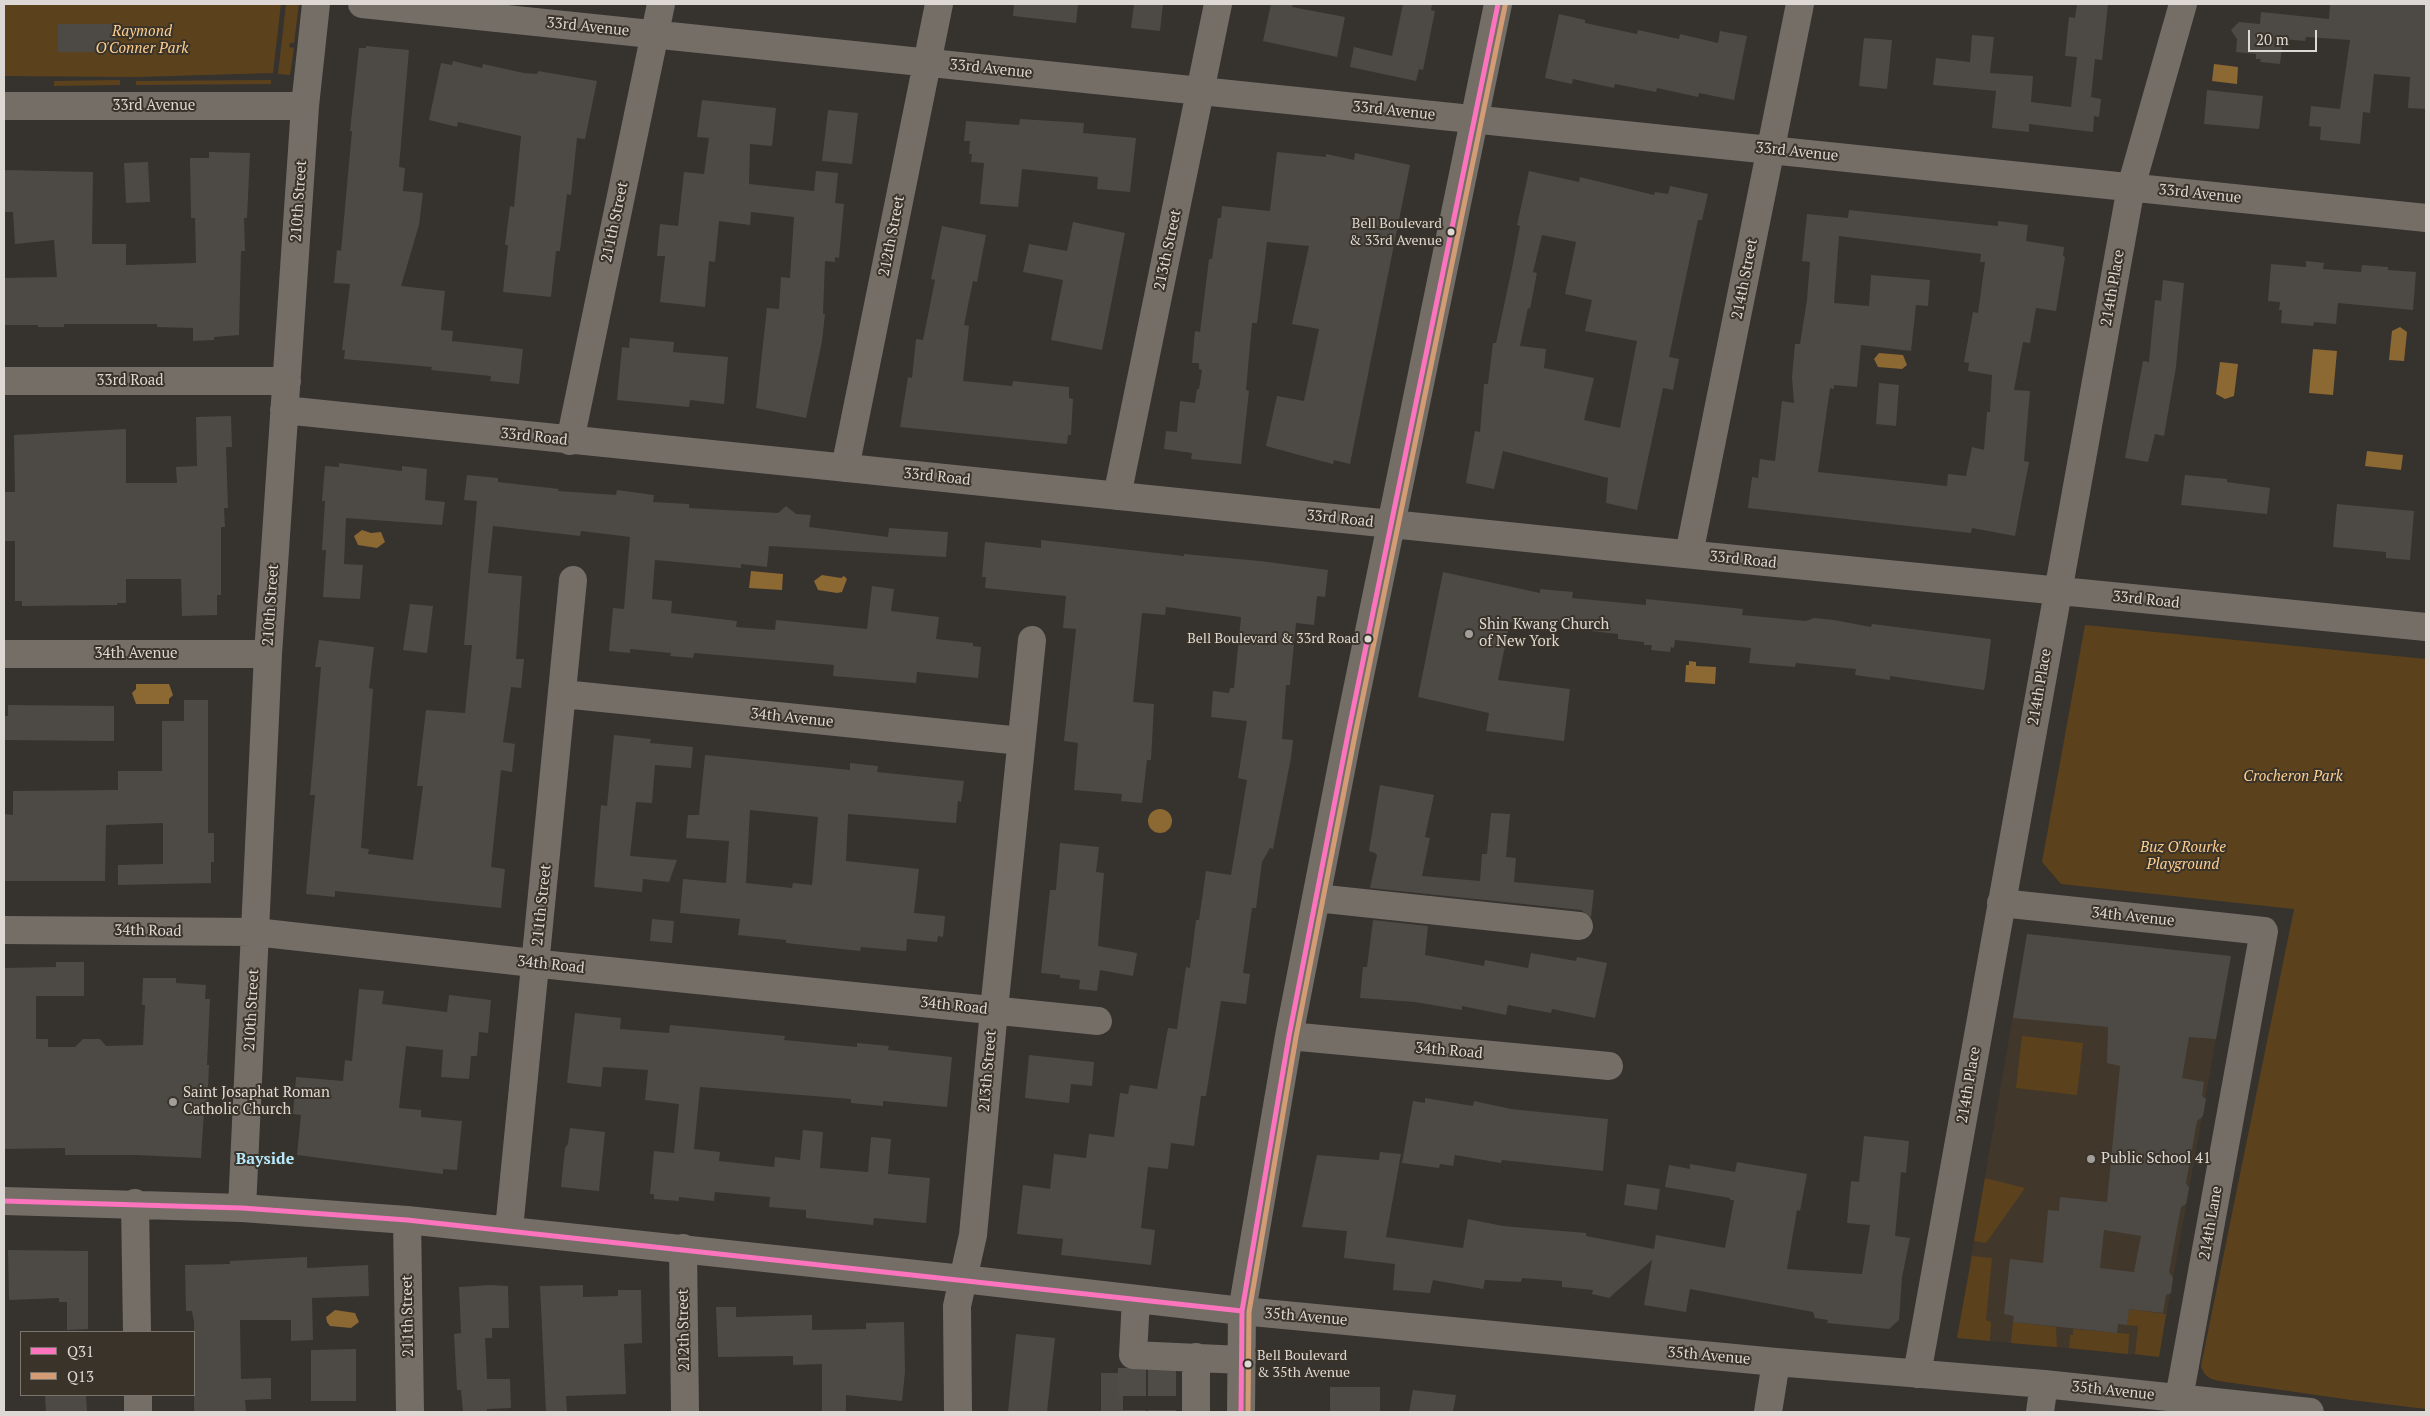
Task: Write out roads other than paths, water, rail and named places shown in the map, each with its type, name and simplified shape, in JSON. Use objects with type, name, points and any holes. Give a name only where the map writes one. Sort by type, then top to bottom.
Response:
[{"type":"street","name":"210th Street","points":[[242,1208],[268,654],[305,106],[316,4]]},
{"type":"street","name":"33rd Avenue","points":[[362,4],[2426,218]]},
{"type":"street","name":"211th Street","points":[[570,441],[661,4]]},
{"type":"street","name":"212th Street","points":[[845,468],[939,4]]},
{"type":"street","name":"213th Street","points":[[1117,496],[1218,4]]},
{"type":"street","points":[[1241,1412],[1242,1311],[1289,1036],[1391,524],[1498,4]]},
{"type":"street","name":"214th Street","points":[[1689,554],[1800,4]]},
{"type":"street","name":"214th Place","points":[[1917,1374],[2131,187],[2183,4]]},
{"type":"street","name":"33rd Avenue","points":[[4,106],[305,106]]},
{"type":"street","name":"33rd Road","points":[[4,381],[287,381]]},
{"type":"street","name":"33rd Road","points":[[284,410],[570,441],[2057,592],[2426,627]]},
{"type":"street","name":"211th Street","points":[[508,1229],[574,580]]},
{"type":"street","name":"213th Street","points":[[958,1412],[957,1306],[973,1235],[1032,640]]},
{"type":"street","name":"34th Avenue","points":[[4,654],[268,654]]},
{"type":"street","name":"34th Avenue","points":[[563,694],[1021,741]]},
{"type":"street","points":[[1316,898],[1578,926]]},
{"type":"street","name":"34th Avenue","points":[[2001,903],[2264,931]]},
{"type":"street","name":"34th Road","points":[[4,930],[256,932],[536,964],[1098,1021]]},
{"type":"street","name":"214th Lane","points":[[2179,1398],[2264,931]]},
{"type":"street","name":"34th Road","points":[[1289,1036],[1610,1066]]},
{"type":"street","name":"35th Avenue","points":[[4,1201],[242,1208],[508,1229],[1242,1311],[1776,1362],[2044,1384],[2310,1412]]},
{"type":"street","points":[[135,1204],[137,1331]]},
{"type":"street","name":"211th Street","points":[[407,1220],[410,1412]]},
{"type":"street","name":"212th Street","points":[[683,1248],[685,1412]]},
{"type":"street","points":[[1136,1299],[1132,1362],[1162,1362],[1196,1356],[1242,1360]]},
{"type":"street","points":[[1196,1356],[1196,1412]]},
{"type":"street","points":[[1768,1412],[1776,1362]]},
{"type":"street","points":[[2040,1412],[2044,1384]]},
{"type":"street","points":[[138,1396],[138,1412]]},
{"type":"tunnel","points":[[1132,1368],[1132,1412]]},
{"type":"tunnel","points":[[1162,1368],[1162,1412]]},
{"type":"place","name":"Bell Boulevard & 33rd Avenue","points":[[1451,232]]},
{"type":"place","name":"Shin Kwang Church of New York","points":[[1469,634]]},
{"type":"place","name":"Bell Boulevard & 33rd Road","points":[[1368,639]]},
{"type":"place","name":"Saint Josaphat Roman Catholic Church","points":[[173,1102]]},
{"type":"place","name":"Public School 41","points":[[2091,1159]]},
{"type":"place","name":"Bell Boulevard & 35th Avenue","points":[[1248,1364]]},
{"type":"district","name":"Bayside","points":[[265,1159]]},
{"type":"park label","name":"Raymond O'Conner Park","points":[[142,40]]},
{"type":"park label","name":"Crocheron Park","points":[[2293,777]]},
{"type":"park label","name":"Buz O'Rourke Playground","points":[[2183,856]]}]
